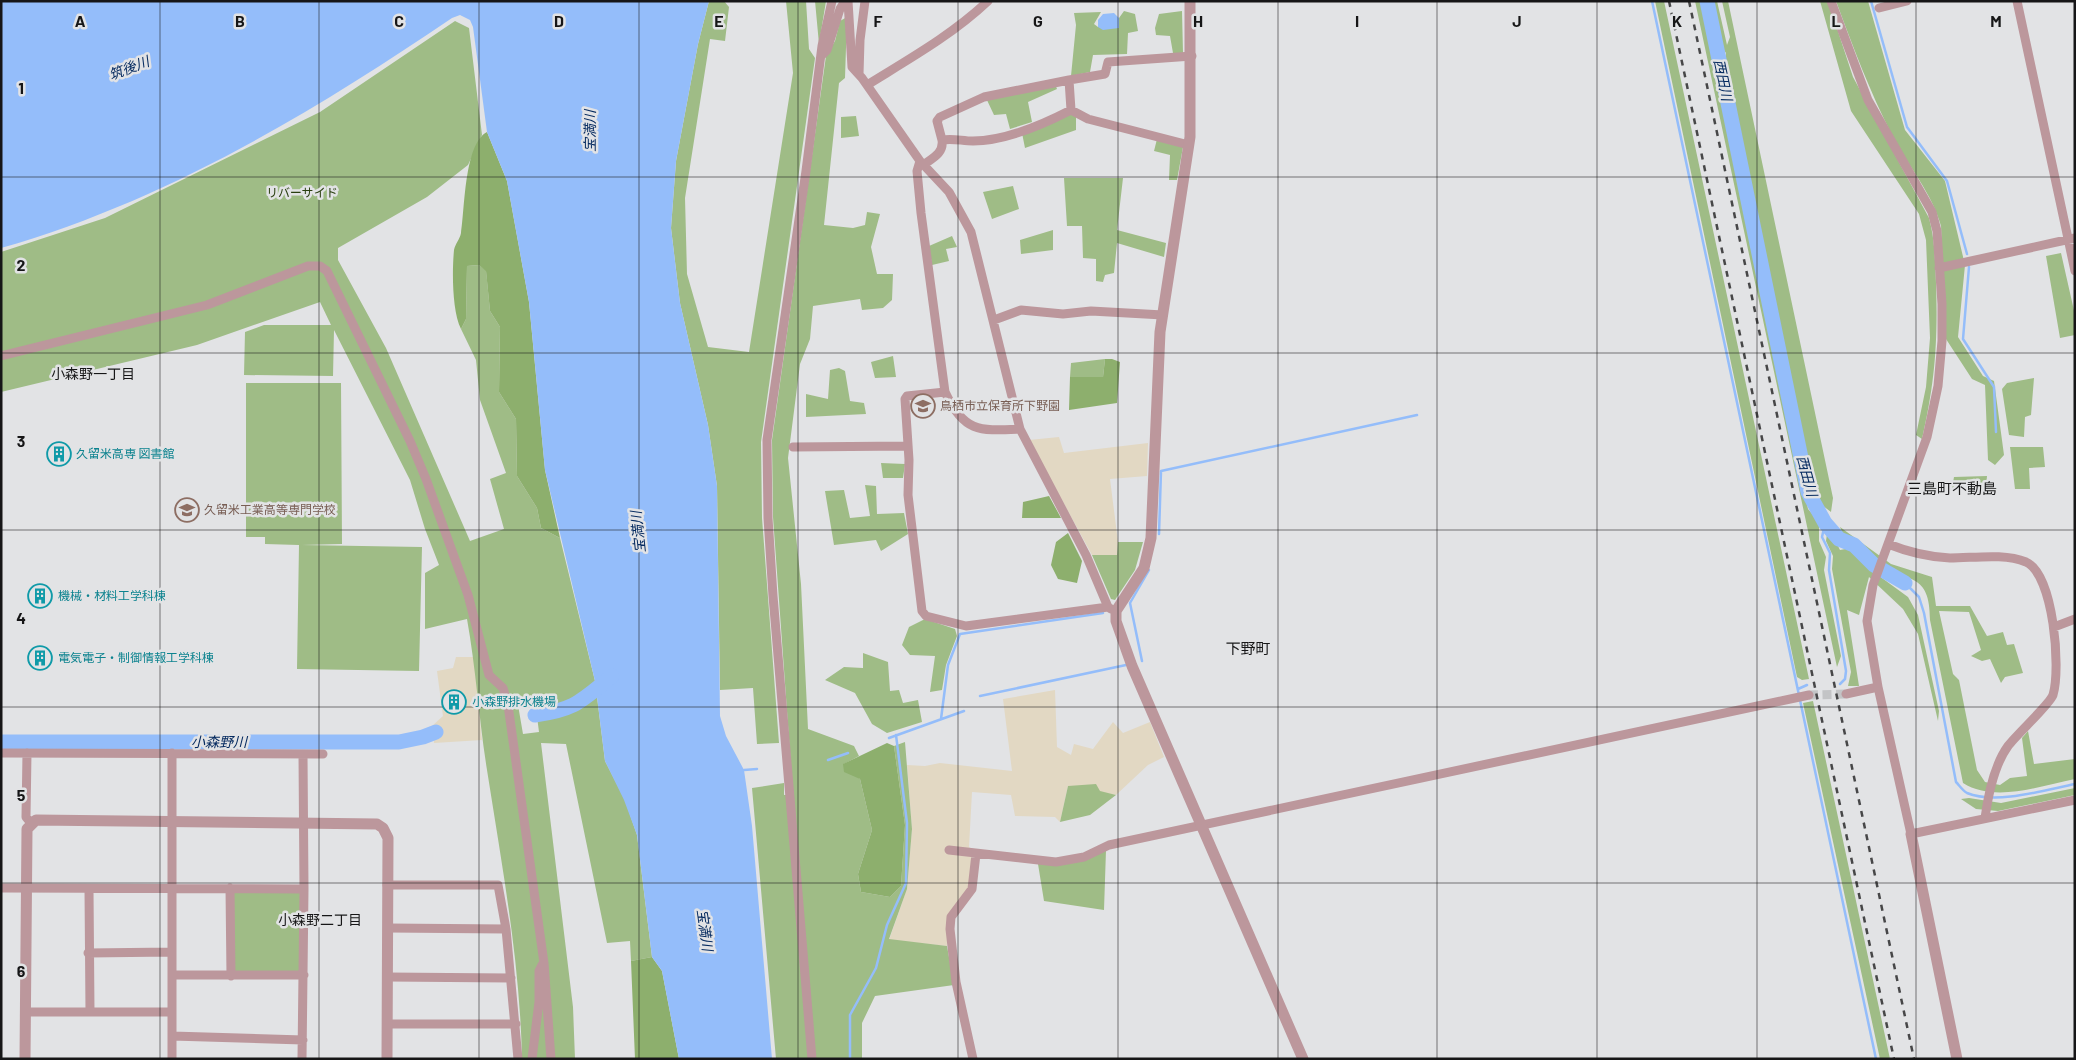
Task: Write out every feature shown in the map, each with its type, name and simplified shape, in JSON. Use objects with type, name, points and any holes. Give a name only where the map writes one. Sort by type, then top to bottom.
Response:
[{"type":"street","points":[[812,1059],[773,596],[766,440],[821,56],[832,1]]},
{"type":"street","points":[[821,56],[827,50],[840,9],[847,1]]},
{"type":"street","points":[[847,1],[852,66],[922,163],[949,192],[971,232],[1020,429],[1112,609],[1132,666],[1303,1059]]},
{"type":"street","points":[[859,74],[860,40],[865,1]]},
{"type":"street","points":[[867,85],[936,42],[988,1]]},
{"type":"street","points":[[944,392],[907,396],[908,495],[922,611],[926,616],[966,626],[1112,609],[1144,568],[1151,538],[1160,332],[1189,145],[1192,56],[1190,1]]},
{"type":"street","points":[[1831,1],[1868,100],[1932,212],[1937,231],[1942,341],[1938,386],[1927,437],[1873,585],[1866,621],[1878,687],[1911,834],[1957,1059]]},
{"type":"street","points":[[1879,8],[1907,1]]},
{"type":"street","points":[[2017,1],[2072,239],[2075,271]]},
{"type":"street","points":[[1020,429],[982,430],[963,420],[953,409],[944,392],[917,171],[922,163],[939,153],[943,147],[937,121],[940,117],[971,101],[1033,85],[1105,74],[1108,62],[1192,56]]},
{"type":"street","points":[[1069,80],[1071,110]]},
{"type":"street","points":[[942,140],[949,138],[973,141],[1008,135],[1071,110],[1088,119],[1189,145]]},
{"type":"street","points":[[1939,268],[2072,239]]},
{"type":"street","points":[[1,356],[207,305],[308,266],[320,266],[327,271],[423,471],[468,595],[489,675],[503,688],[508,705],[544,963],[551,1059]]},
{"type":"street","points":[[994,320],[1020,310],[1063,314],[1091,311],[1163,315]]},
{"type":"street","points":[[793,447],[908,446]]},
{"type":"street","points":[[1888,544],[1925,556],[2004,558],[2029,563],[2041,579],[2054,627],[2056,678],[2052,697],[2008,745],[1996,767],[1985,815]]},
{"type":"street","points":[[2054,627],[2075,619]]},
{"type":"street","points":[[1846,694],[1878,687]]},
{"type":"street","points":[[949,850],[1056,862],[1084,857],[1109,845],[1806,696]]},
{"type":"street","points":[[1,753],[323,754]]},
{"type":"street","points":[[27,753],[26,817],[31,823]]},
{"type":"street","points":[[172,753],[172,1059]]},
{"type":"street","points":[[302,754],[304,889],[302,1059]]},
{"type":"street","points":[[1911,834],[1985,815],[2075,800]]},
{"type":"street","points":[[25,1059],[27,829],[36,820],[303,822],[377,824],[383,828],[388,838],[387,1059]]},
{"type":"street","points":[[973,1059],[956,982],[950,929],[951,917],[972,889],[976,854]]},
{"type":"street","points":[[387,885],[498,885],[512,978],[518,1059]]},
{"type":"street","points":[[1,888],[89,890],[304,889]]},
{"type":"street","points":[[230,888],[230,976]]},
{"type":"street","points":[[89,890],[88,953],[90,1012]]},
{"type":"street","points":[[388,928],[506,929]]},
{"type":"street","points":[[88,953],[172,952]]},
{"type":"street","points":[[532,1059],[539,1002],[540,971],[544,963]]},
{"type":"street","points":[[172,975],[304,975]]},
{"type":"street","points":[[387,977],[512,978]]},
{"type":"street","points":[[26,1012],[172,1012]]},
{"type":"street","points":[[387,1024],[516,1024]]},
{"type":"street","points":[[172,1036],[303,1040]]},
{"type":"shaded area","points":[[1059,437],[1064,453],[1148,443],[1147,476],[1110,479],[1118,542],[1117,555],[1092,555],[1029,440]]},
{"type":"shaded area","points":[[456,657],[474,657],[482,740],[434,743],[432,726],[443,716],[437,671],[453,668]]},
{"type":"shaded area","points":[[1055,690],[1057,747],[1071,755],[1074,744],[1093,749],[1113,722],[1123,733],[1150,722],[1164,757],[1148,765],[1116,795],[1068,786],[1060,822],[1055,817],[1015,816],[1011,795],[972,792],[969,847],[973,850],[971,890],[948,915],[947,946],[889,940],[907,889],[912,829],[907,765],[925,766],[940,763],[1012,771],[1003,699]]},
{"type":"green space","points":[[709,1],[724,1],[729,7],[725,41],[710,39],[685,198],[687,274],[708,347],[749,352],[793,73],[786,1],[806,1],[809,49],[815,58],[761,442],[762,518],[779,743],[757,744],[753,688],[720,690],[717,486],[708,425],[680,303],[671,228],[676,161],[698,44]]},
{"type":"green space","points":[[815,1],[826,1],[819,44]]},
{"type":"green space","points":[[1655,1],[1664,1],[1809,679],[1802,680],[1797,677]]},
{"type":"green space","points":[[1695,1],[1702,1],[1808,509],[1819,522],[1819,541],[1826,557],[1824,570],[1841,656],[1837,667]]},
{"type":"green space","points":[[1709,1],[1717,1],[1727,45],[1730,37],[1722,1],[1728,1],[1833,498],[1831,512],[1818,502],[1808,466],[1724,70],[1726,53],[1718,42]]},
{"type":"green space","points":[[1820,1],[1828,1],[1853,77],[1929,218],[1931,226],[1934,242],[1937,304],[1936,343],[1933,380],[1922,439],[1916,435],[1926,387],[1930,338],[1926,240],[1919,214],[1851,111]]},
{"type":"green space","points":[[1836,1],[1868,1],[1905,130],[1945,181],[1965,265],[1958,337],[1983,376],[1994,381],[2004,455],[1995,465],[1988,460],[1985,385],[1972,379],[1946,339],[1941,226],[1937,214],[1926,191],[1898,146],[1884,119],[1862,69]]},
{"type":"green space","points":[[1124,11],[1135,14],[1138,31],[1128,33],[1127,54],[1093,55],[1090,72],[1071,76],[1076,25],[1074,13],[1101,12],[1094,24],[1098,27],[1119,28],[1119,18]]},
{"type":"green space","points":[[1182,11],[1183,53],[1173,53],[1170,36],[1156,35],[1155,28],[1159,14]]},
{"type":"green space","points":[[847,17],[845,78],[839,83],[824,225],[853,228],[865,225],[867,212],[880,214],[871,247],[877,274],[893,274],[892,300],[883,308],[862,310],[860,299],[813,306],[810,339],[800,364],[788,458],[801,584],[808,729],[854,746],[859,756],[844,764],[860,779],[872,830],[858,874],[861,892],[890,897],[901,886],[905,825],[894,746],[905,742],[912,829],[907,889],[889,939],[947,946],[954,985],[875,996],[862,1023],[862,1059],[776,1059],[752,788],[784,783],[784,795],[793,794],[773,517],[772,440],[826,56],[835,41],[840,21]]},
{"type":"green space","name":"リバーサイド","points":[[455,21],[469,28],[482,135],[468,165],[427,197],[338,248],[338,260],[386,348],[470,541],[504,529],[490,479],[506,473],[480,400],[476,360],[461,329],[466,319],[467,266],[479,265],[486,270],[490,311],[500,327],[499,392],[516,419],[517,476],[537,508],[541,528],[560,538],[595,681],[605,761],[625,800],[637,835],[652,957],[631,961],[630,941],[607,943],[566,744],[541,743],[573,1007],[575,1059],[522,1059],[521,1022],[514,950],[484,751],[467,619],[425,629],[425,573],[439,565],[425,529],[410,480],[334,330],[333,376],[244,375],[245,332],[264,325],[331,325],[320,302],[197,345],[1,392],[1,252],[105,218],[320,112]],"holes":[[[535,701],[539,732],[523,734],[518,705]]]},
{"type":"green space","points":[[1055,84],[1057,89],[1028,102],[1032,122],[1010,129],[1006,114],[994,115],[986,98]]},
{"type":"green space","points":[[1071,114],[1076,117],[1076,130],[1025,148],[1022,133]]},
{"type":"green space","points":[[856,116],[859,136],[841,138],[841,117]]},
{"type":"green space","points":[[487,132],[507,181],[529,302],[545,470],[560,538],[541,528],[537,508],[517,476],[516,419],[499,392],[500,327],[490,311],[486,271],[479,265],[467,266],[466,319],[461,329],[454,302],[454,250],[461,233],[467,178],[474,149],[479,139]]},
{"type":"green space","points":[[1157,139],[1183,147],[1177,180],[1169,180],[1170,155],[1154,151]]},
{"type":"green space","points":[[1064,178],[1123,178],[1117,230],[1166,243],[1164,257],[1117,243],[1114,273],[1105,275],[1103,282],[1096,281],[1096,259],[1083,258],[1082,226],[1067,226]]},
{"type":"green space","points":[[1013,186],[1019,209],[992,219],[983,192]]},
{"type":"green space","points":[[1053,230],[1053,250],[1021,254],[1020,240]]},
{"type":"green space","points":[[952,236],[957,247],[946,249],[949,261],[932,265],[929,246]]},
{"type":"green space","points":[[2061,253],[2075,315],[2075,335],[2060,338],[2046,256]]},
{"type":"green space","points":[[893,356],[896,377],[875,378],[871,362]]},
{"type":"green space","points":[[1105,359],[1103,377],[1070,377],[1071,363]]},
{"type":"green space","points":[[1105,359],[1120,362],[1117,403],[1069,410],[1070,377],[1103,377]]},
{"type":"green space","points":[[839,368],[845,371],[850,401],[864,403],[866,414],[806,417],[806,394],[828,399],[830,370]]},
{"type":"green space","points":[[2034,378],[2031,415],[2025,417],[2024,437],[2009,435],[2002,389],[2007,383]]},
{"type":"green space","points":[[246,383],[341,383],[342,544],[302,545],[422,547],[419,671],[297,669],[299,545],[265,544],[265,537],[246,537]]},
{"type":"green space","points":[[2010,447],[2043,447],[2045,467],[2029,468],[2030,489],[2015,489]]},
{"type":"green space","points":[[881,463],[905,464],[903,478],[883,478]]},
{"type":"green space","points":[[1987,476],[1986,487],[1952,488],[1954,477]]},
{"type":"green space","points":[[865,485],[876,486],[877,514],[904,513],[908,534],[881,551],[876,540],[834,545],[825,491],[844,490],[850,518],[870,516]]},
{"type":"green space","points":[[1049,496],[1061,518],[1022,518],[1023,502]]},
{"type":"green space","points":[[1840,527],[1891,564],[1932,577],[1936,606],[1970,606],[1987,636],[2003,632],[2007,645],[2014,644],[2023,673],[2005,677],[2001,683],[1990,659],[1982,661],[1971,656],[1981,650],[1969,612],[1939,611],[1953,674],[1959,680],[1977,770],[1985,782],[2000,785],[2010,778],[2027,776],[2022,738],[2028,731],[2034,764],[2075,759],[2075,779],[2033,789],[2003,792],[1989,792],[1963,783],[1926,593],[1915,581],[1878,563],[1842,532]]},
{"type":"green space","points":[[1068,533],[1082,561],[1077,583],[1058,579],[1051,565],[1056,542]]},
{"type":"green space","points":[[1827,534],[1835,540],[1840,550],[1851,548],[1871,570],[1908,597],[1918,615],[1939,711],[1938,721],[1918,634],[1903,609],[1869,577],[1859,615],[1847,610],[1859,686],[1848,686],[1851,672],[1832,569],[1833,556],[1826,541]]},
{"type":"green space","points":[[1118,542],[1143,542],[1135,570],[1115,600],[1111,599],[1092,555],[1117,555]]},
{"type":"green space","points":[[925,619],[955,629],[957,636],[946,665],[942,690],[930,692],[935,656],[910,655],[902,645],[909,627]]},
{"type":"green space","points":[[863,653],[888,662],[890,691],[899,690],[903,703],[918,700],[922,722],[887,733],[872,724],[855,693],[825,680],[844,667],[863,668]]},
{"type":"green space","points":[[1813,701],[1890,1059],[1880,1059],[1803,703]]},
{"type":"green space","points":[[887,743],[894,746],[905,825],[901,886],[890,897],[861,892],[858,874],[872,830],[860,779],[844,772],[843,764]]},
{"type":"green space","points":[[1096,784],[1100,791],[1116,795],[1090,815],[1060,822],[1068,786]]},
{"type":"green space","points":[[2075,788],[2075,795],[1998,811],[1976,809],[1961,799],[1969,798],[2001,803]]},
{"type":"green space","points":[[1106,850],[1104,910],[1044,901],[1038,864]]},
{"type":"green space","points":[[303,891],[302,973],[233,974],[232,892]]},
{"type":"green space","points":[[652,957],[662,971],[679,1059],[635,1059],[631,961]]},
{"type":"water","points":[[1,1],[709,1],[698,44],[676,161],[671,228],[680,303],[708,425],[717,486],[720,716],[726,736],[744,770],[752,826],[772,1059],[679,1059],[662,971],[652,957],[637,835],[624,800],[605,761],[595,681],[545,470],[529,302],[507,181],[487,132],[473,27],[470,20],[460,15],[452,18],[346,87],[291,120],[179,180],[121,206],[62,229],[1,248]]},
{"type":"water","points":[[1114,13],[1119,18],[1119,28],[1103,30],[1098,27],[1098,20],[1103,14]]},
{"type":"waterway","points":[[1652,1],[1876,1059]]},
{"type":"waterway","name":"西田川","points":[[1707,1],[1808,492],[1825,523],[1839,539],[1854,545],[1874,565],[1905,583]]},
{"type":"waterway","points":[[1871,1],[1907,127],[1947,181],[1967,254]]},
{"type":"waterway","points":[[1969,267],[1963,339],[1994,387],[1996,432]]},
{"type":"waterway","points":[[1159,534],[1161,471],[1417,415]]},
{"type":"waterway","points":[[1825,523],[1822,537],[1830,553],[1829,570],[1846,671],[1845,679],[1840,684]]},
{"type":"waterway","points":[[1142,661],[1130,603],[1149,570]]},
{"type":"waterway","name":"西田川","points":[[1905,583],[1919,597],[1924,613],[1956,782],[1967,793],[1992,798],[2035,793],[2075,784]]},
{"type":"waterway","points":[[941,719],[948,665],[960,634],[1103,613]]},
{"type":"waterway","points":[[980,696],[1126,665]]},
{"type":"waterway","name":"小森野川","points":[[535,715],[560,710],[577,703],[612,676]]},
{"type":"waterway","points":[[1798,689],[1807,685]]},
{"type":"waterway","points":[[889,738],[964,711]]},
{"type":"waterway","name":"小森野川","points":[[1,742],[399,742],[436,732]]},
{"type":"waterway","points":[[850,1059],[850,1015],[876,968],[887,925],[906,883],[907,823],[896,735]]},
{"type":"waterway","points":[[828,760],[848,753]]},
{"type":"waterway","points":[[744,770],[757,769]]},
{"type":"tunnel","points":[[1809,695],[1846,694]]},
{"type":"railway","points":[[1669,1],[1894,1059]]},
{"type":"railway","points":[[1689,1],[1914,1059]]},
{"type":"place","name":"鳥栖市立保育所下野園","points":[[923,406]]},
{"type":"place","name":"久留米高専 図書館","points":[[59,454]]},
{"type":"place","name":"久留米工業高等専門学校","points":[[187,510]]},
{"type":"place","name":"機械・材料工学科棟","points":[[40,596]]},
{"type":"place","name":"電気電子・制御情報工学科棟","points":[[40,658]]},
{"type":"place","name":"小森野排水機場","points":[[454,702]]},
{"type":"district","name":"小森野一丁目","points":[[93,374]]},
{"type":"district","name":"三島町不動島","points":[[1952,489]]},
{"type":"district","name":"下野町","points":[[1248,649]]},
{"type":"district","name":"小森野二丁目","points":[[320,920]]},
{"type":"water label","name":"筑後川","points":[[129,68]]},
{"type":"water label","name":"宝満川","points":[[590,131]]},
{"type":"water label","name":"宝満川","points":[[638,532]]},
{"type":"water label","name":"宝満川","points":[[705,930]]}]
